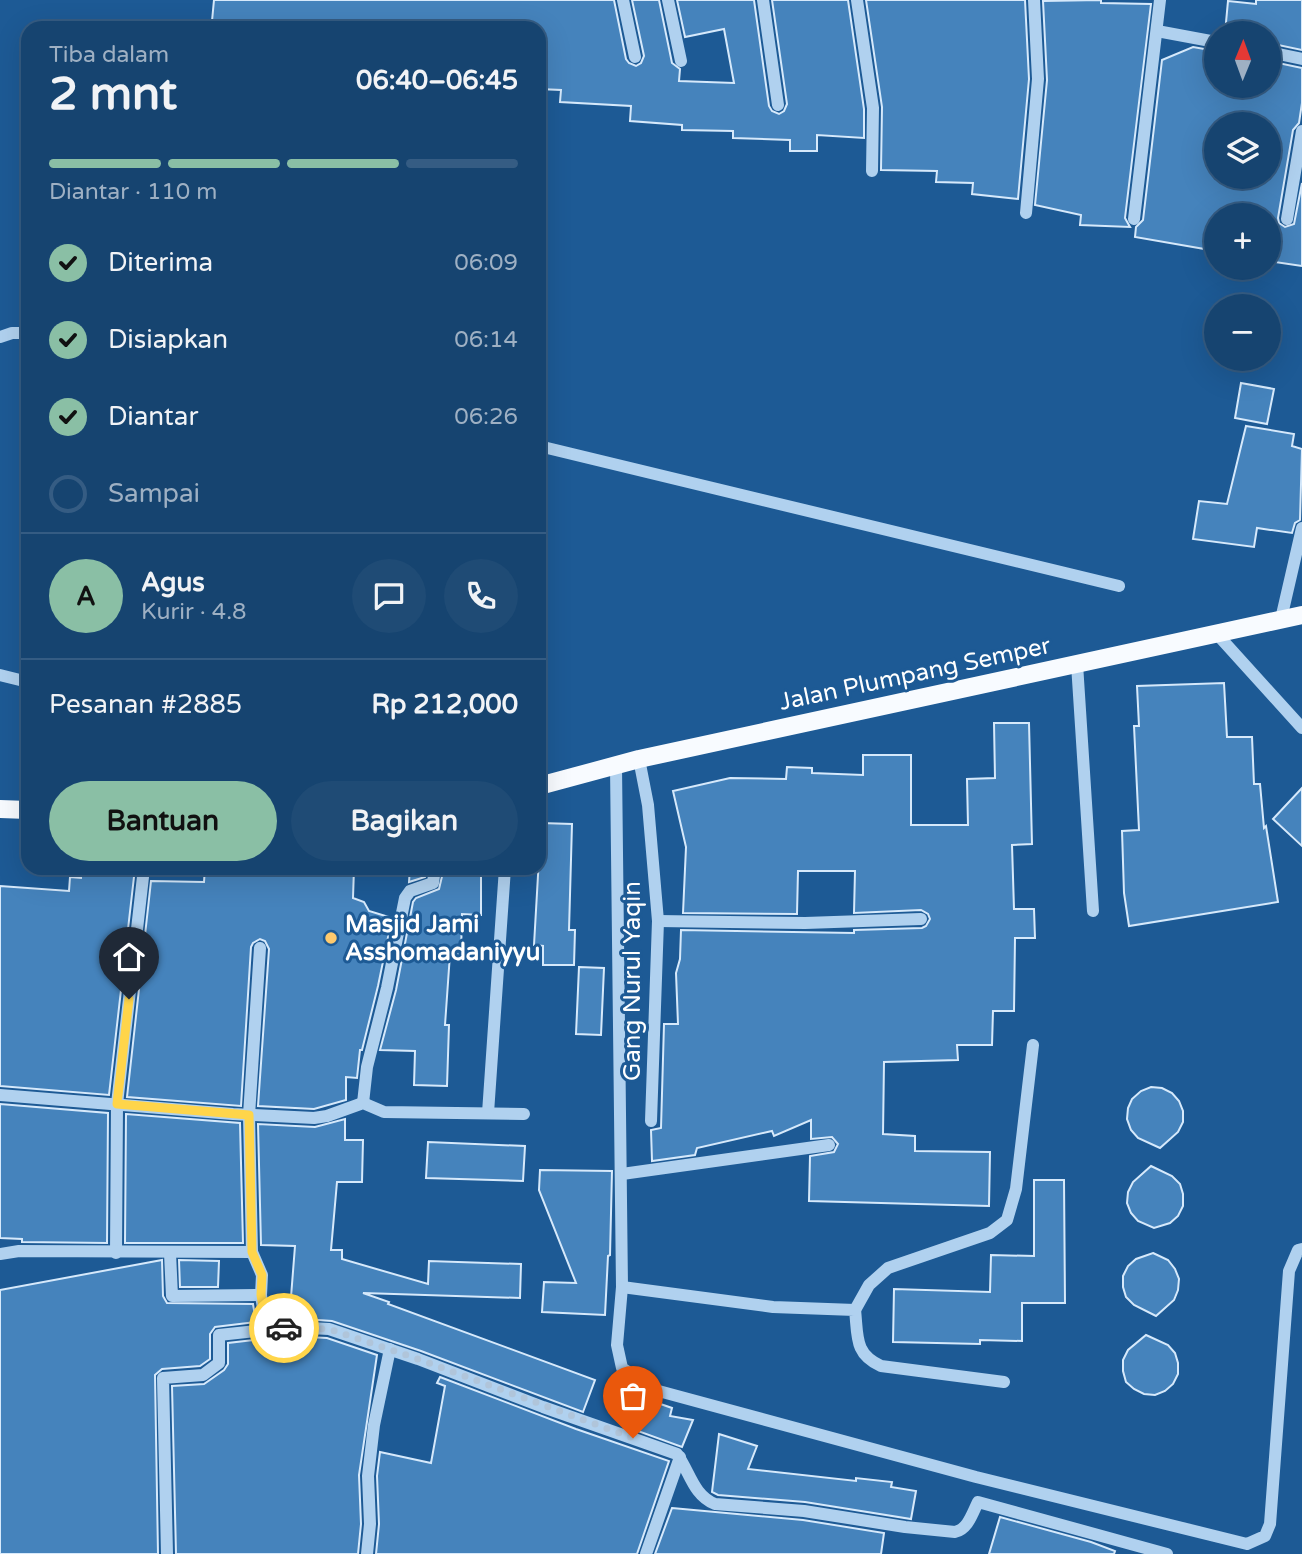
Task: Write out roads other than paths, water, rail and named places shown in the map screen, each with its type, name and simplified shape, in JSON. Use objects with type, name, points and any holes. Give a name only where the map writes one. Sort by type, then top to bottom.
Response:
[{"type":"main road","name":"Jalan Plumpang Semper","points":[[546,784],[639,759],[1302,615]]},
{"type":"main road","points":[[0,808],[21,810]]},
{"type":"street","points":[[623,0],[635,57]]},
{"type":"street","points":[[668,0],[681,61]]},
{"type":"street","points":[[763,0],[778,105]]},
{"type":"street","points":[[857,0],[873,108],[872,171]]},
{"type":"street","points":[[1026,213],[1038,79],[1034,0]]},
{"type":"street","points":[[1133,219],[1160,0]]},
{"type":"street","points":[[1157,31],[1204,40]]},
{"type":"street","points":[[1281,55],[1302,59]]},
{"type":"street","points":[[1287,219],[1302,131]]},
{"type":"street","points":[[0,337],[21,333]]},
{"type":"street","points":[[546,448],[1119,586]]},
{"type":"street","points":[[1281,619],[1302,528]]},
{"type":"street","points":[[1216,634],[1302,728]]},
{"type":"street","points":[[1077,664],[1093,911]]},
{"type":"street","points":[[0,675],[21,680]]},
{"type":"street","name":"Gang Nurul Yaqin","points":[[639,759],[648,805],[657,921],[651,1121]]},
{"type":"street","points":[[616,766],[622,1174],[622,1287],[617,1345],[622,1368],[655,1390],[976,1477],[1247,1544],[1265,1536],[1270,1524],[1289,1271],[1298,1250],[1302,1249]]},
{"type":"street","points":[[116,1253],[117,1104],[143,875]]},
{"type":"street","points":[[363,1103],[367,1067],[387,988],[405,898],[410,891],[433,883],[434,875]]},
{"type":"street","points":[[488,1113],[505,875]]},
{"type":"street","points":[[657,921],[805,923],[921,919]]},
{"type":"street","points":[[260,948],[249,1115],[252,1252],[262,1275],[261,1295],[267,1330]]},
{"type":"street","points":[[1004,1382],[881,1366],[867,1360],[860,1349],[855,1310],[869,1285],[888,1268],[990,1233],[1007,1220],[1016,1189],[1033,1045]]},
{"type":"street","points":[[0,1095],[314,1118],[363,1103],[384,1112],[524,1114]]},
{"type":"street","points":[[622,1174],[829,1145]]},
{"type":"street","points":[[0,1254],[19,1251],[252,1252]]},
{"type":"street","points":[[170,1253],[172,1296],[261,1295]]},
{"type":"street","points":[[622,1287],[773,1307],[855,1310]]},
{"type":"street","points":[[167,1554],[163,1378],[203,1375],[219,1363],[219,1335],[290,1327],[329,1329],[390,1349],[677,1454],[697,1492],[705,1500],[715,1504],[804,1511],[955,1532],[962,1531],[967,1525],[978,1502],[1020,1512],[1141,1551],[1167,1554]]},
{"type":"street","points":[[367,1554],[370,1524],[368,1476],[374,1424],[390,1349]]},
{"type":"street","points":[[646,1554],[680,1457]]},
{"type":"place","name":"Masjid Jami Asshomadaniyyu","points":[[331,938]]}]
